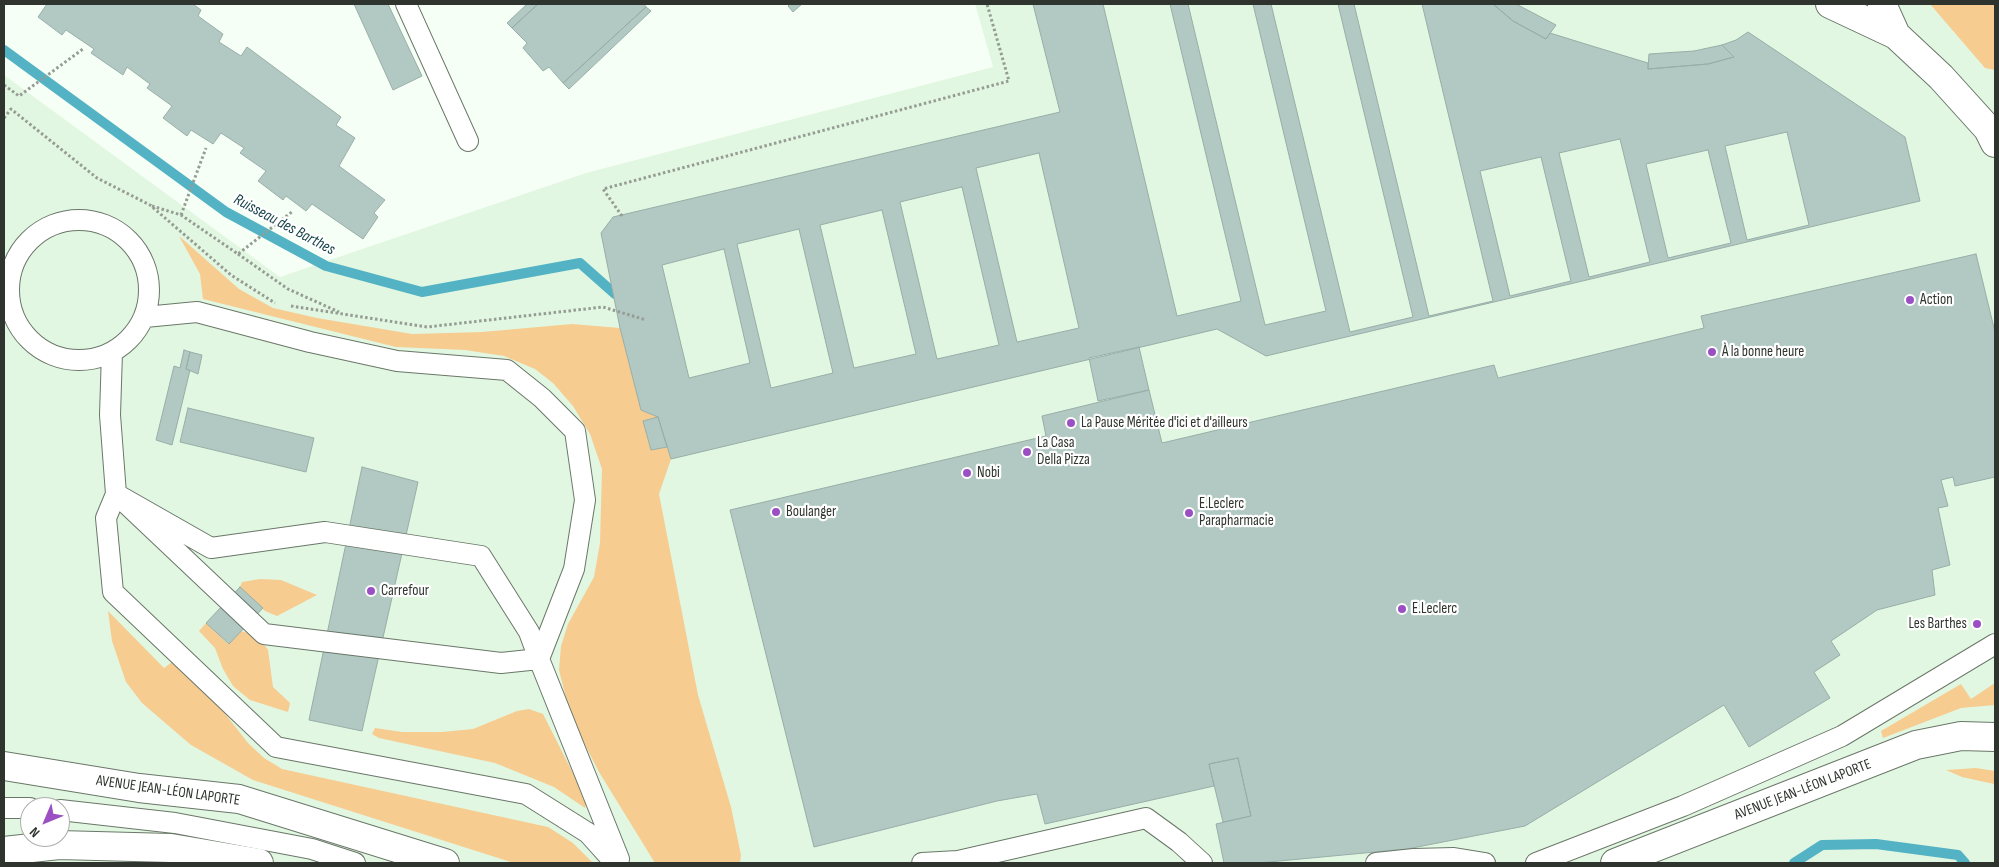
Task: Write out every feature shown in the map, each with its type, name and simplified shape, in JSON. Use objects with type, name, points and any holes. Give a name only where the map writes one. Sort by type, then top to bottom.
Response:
[{"type":"street","points":[[1830,4],[1896,35],[1941,77],[1988,129],[1995,143]]},
{"type":"street","points":[[1882,4],[1896,35]]},
{"type":"street","name":"AVENUE JEAN-LÉON LAPORTE","points":[[1615,863],[1916,745],[1961,736],[1995,738]]},
{"type":"street","name":"AVENUE JEAN-LÉON LAPORTE","points":[[4,766],[139,788],[239,799],[445,863]]},
{"type":"street","points":[[4,852],[58,845],[171,848],[258,863]]},
{"type":"lane","points":[[406,4],[468,141]]},
{"type":"lane","points":[[87,220],[108,226],[126,238],[140,254],[148,274],[149,296],[145,317],[132,337],[112,352],[95,359],[76,360],[56,356],[37,346],[22,332],[13,313],[6,293],[14,264],[26,244],[44,229],[65,221],[87,220]]},
{"type":"lane","points":[[145,317],[198,312],[310,342],[397,361],[507,370],[542,398],[575,430],[585,500],[574,570],[539,659]]},
{"type":"lane","points":[[112,352],[110,414],[116,494],[106,518],[113,592],[276,747],[526,794],[588,833],[615,863]]},
{"type":"lane","points":[[116,494],[264,634],[501,663],[539,659]]},
{"type":"lane","points":[[116,494],[211,548],[325,532],[481,556],[528,632],[620,863]]},
{"type":"lane","points":[[1536,863],[1683,806],[1842,736],[1995,644]]},
{"type":"lane","points":[[4,808],[20,808]]},
{"type":"lane","name":"AVENUE JEAN-LÉON LAPORTE","points":[[70,811],[176,822],[312,849],[355,863]]},
{"type":"lane","points":[[922,863],[958,861],[1146,818],[1179,842],[1202,863]]},
{"type":"lane","points":[[1376,863],[1414,858],[1454,858],[1485,863]]},
{"type":"path","points":[[622,216],[603,188],[1009,81],[987,4]]},
{"type":"path","points":[[4,84],[19,96],[83,49]]},
{"type":"path","points":[[4,118],[11,109],[97,178],[150,204],[181,215],[288,289],[343,314]]},
{"type":"path","points":[[181,215],[206,148]]},
{"type":"path","points":[[150,204],[231,275],[276,303]]},
{"type":"path","points":[[238,254],[293,211]]},
{"type":"path","points":[[286,305],[427,327],[603,307],[646,320]]},
{"type":"shaded area","points":[[975,4],[1995,4],[1995,863],[4,863],[4,75],[280,277],[586,173],[993,67]]},
{"type":"shaded area","points":[[1930,4],[1995,4],[1995,70],[1985,68]]},
{"type":"shaded area","points":[[179,236],[239,289],[273,308],[317,318],[412,334],[482,332],[572,324],[620,328],[658,417],[643,421],[651,450],[667,447],[671,459],[659,494],[698,695],[731,807],[741,855],[740,863],[655,863],[599,772],[581,737],[567,702],[559,670],[561,646],[568,624],[594,577],[600,543],[602,469],[590,434],[573,406],[553,383],[535,369],[504,356],[465,350],[396,347],[203,299],[200,274]]},
{"type":"shaded area","points":[[260,579],[281,580],[317,595],[277,616],[265,611],[240,587],[242,582]]},
{"type":"shaded area","points":[[108,611],[164,668],[172,662],[219,706],[248,743],[264,758],[282,769],[548,827],[573,843],[593,863],[514,863],[253,780],[191,745],[142,703],[126,682],[112,641]]},
{"type":"shaded area","points":[[206,623],[228,644],[241,631],[258,636],[268,650],[273,687],[290,703],[288,712],[250,700],[233,686],[223,669],[215,648],[199,631]]},
{"type":"shaded area","points":[[1995,683],[1995,705],[1961,708],[1883,738],[1881,731],[1961,684],[1971,699]]},
{"type":"shaded area","points":[[529,709],[543,714],[587,801],[585,808],[554,787],[495,763],[379,738],[372,734],[375,728],[402,732],[442,732],[473,729],[517,711]]},
{"type":"shaded area","points":[[1976,768],[1995,771],[1994,784],[1962,777],[1946,770]]},
{"type":"building","points":[[47,4],[193,4],[201,10],[198,16],[223,34],[219,42],[241,56],[247,47],[341,117],[336,125],[355,138],[339,166],[385,200],[374,213],[378,217],[363,239],[312,204],[306,211],[286,196],[283,200],[258,181],[266,171],[240,153],[244,148],[221,133],[213,144],[191,130],[187,136],[163,118],[172,106],[147,88],[150,84],[127,67],[123,75],[91,53],[94,49],[66,30],[62,35],[38,17]]},
{"type":"building","points":[[354,4],[388,4],[422,76],[393,90]]},
{"type":"building","points":[[527,4],[538,4],[512,28],[507,23]]},
{"type":"building","points":[[538,4],[644,4],[646,7],[563,83],[549,67],[543,71],[523,48],[527,43],[512,28]]},
{"type":"building","points":[[790,4],[802,4],[793,12],[788,6]]},
{"type":"building","points":[[1033,4],[1493,4],[1513,21],[1546,39],[1550,33],[1648,63],[1648,69],[1708,64],[1734,57],[1722,45],[1736,40],[1748,32],[1905,137],[1920,201],[1266,356],[1217,329],[671,459],[658,417],[641,410],[620,328],[601,233],[613,217],[1060,112]]},
{"type":"building","points":[[1103,4],[1170,4],[1241,301],[1177,316]]},
{"type":"building","points":[[1188,4],[1253,4],[1326,311],[1265,325]]},
{"type":"building","points":[[1271,4],[1338,4],[1413,317],[1350,332]]},
{"type":"building","points":[[1354,4],[1422,4],[1493,301],[1429,316]]},
{"type":"building","points":[[1493,4],[1516,4],[1556,25],[1546,39],[1513,21]]},
{"type":"building","points":[[646,7],[651,11],[569,89],[563,83]]},
{"type":"building","points":[[1722,45],[1734,57],[1708,64],[1648,69],[1649,54],[1694,51]]},
{"type":"building","points":[[1787,132],[1809,225],[1747,240],[1725,146]]},
{"type":"building","points":[[1620,139],[1650,262],[1589,277],[1559,153]]},
{"type":"building","points":[[1708,150],[1731,243],[1668,258],[1646,164]]},
{"type":"building","points":[[1039,153],[1079,328],[1017,342],[976,168]]},
{"type":"building","points":[[1541,157],[1571,281],[1510,296],[1480,171]]},
{"type":"building","points":[[962,187],[999,345],[937,359],[900,202]]},
{"type":"building","points":[[882,210],[916,354],[854,368],[820,225]]},
{"type":"building","points":[[799,229],[833,373],[771,388],[737,244]]},
{"type":"building","points":[[724,249],[750,363],[689,378],[662,265]]},
{"type":"building","points":[[1976,254],[1995,332],[1995,477],[1955,486],[1953,477],[1941,480],[1948,506],[1938,508],[1950,565],[1932,570],[1935,595],[1877,610],[1831,641],[1840,655],[1814,672],[1830,698],[1749,747],[1724,705],[1525,826],[1407,849],[1258,863],[1224,863],[1216,824],[1251,816],[1238,758],[1209,764],[1214,786],[1045,824],[1037,794],[997,801],[814,847],[730,510],[1046,436],[1042,416],[1149,390],[1162,443],[1494,365],[1498,378],[1704,328],[1701,316]]},
{"type":"building","points":[[1139,347],[1149,390],[1098,401],[1089,358]]},
{"type":"building","points":[[184,350],[190,352],[186,369],[190,370],[172,445],[156,440],[174,366],[180,368]]},
{"type":"building","points":[[190,352],[202,355],[198,374],[186,369]]},
{"type":"building","points":[[188,408],[314,438],[306,472],[180,442]]},
{"type":"building","points":[[658,417],[667,447],[651,450],[643,421]]},
{"type":"building","points":[[362,467],[418,482],[362,731],[309,720]]},
{"type":"building","points":[[240,587],[263,608],[229,644],[206,623]]},
{"type":"building","points":[[1238,758],[1251,816],[1223,822],[1209,764]]},
{"type":"waterway","name":"Ruisseau des Barthes","points":[[4,50],[226,212],[326,266],[422,292],[580,263],[615,294]]},
{"type":"waterway","name":"Ruisseau des Barthes","points":[[1794,863],[1822,845],[1876,844],[1958,855],[1965,863]]},
{"type":"place","name":"Action","points":[[1910,300]]},
{"type":"place","name":"À la bonne heure","points":[[1712,352]]},
{"type":"place","name":"La Pause Méritée d'ici et d'ailleurs","points":[[1071,423]]},
{"type":"place","name":"La Casa Della Pizza","points":[[1027,452]]},
{"type":"place","name":"Nobi","points":[[967,473]]},
{"type":"place","name":"Boulanger","points":[[776,512]]},
{"type":"place","name":"E.Leclerc Parapharmacie","points":[[1189,513]]},
{"type":"place","name":"Carrefour","points":[[371,591]]},
{"type":"place","name":"E.Leclerc","points":[[1402,609]]},
{"type":"place","name":"Les Barthes","points":[[1977,624]]}]
